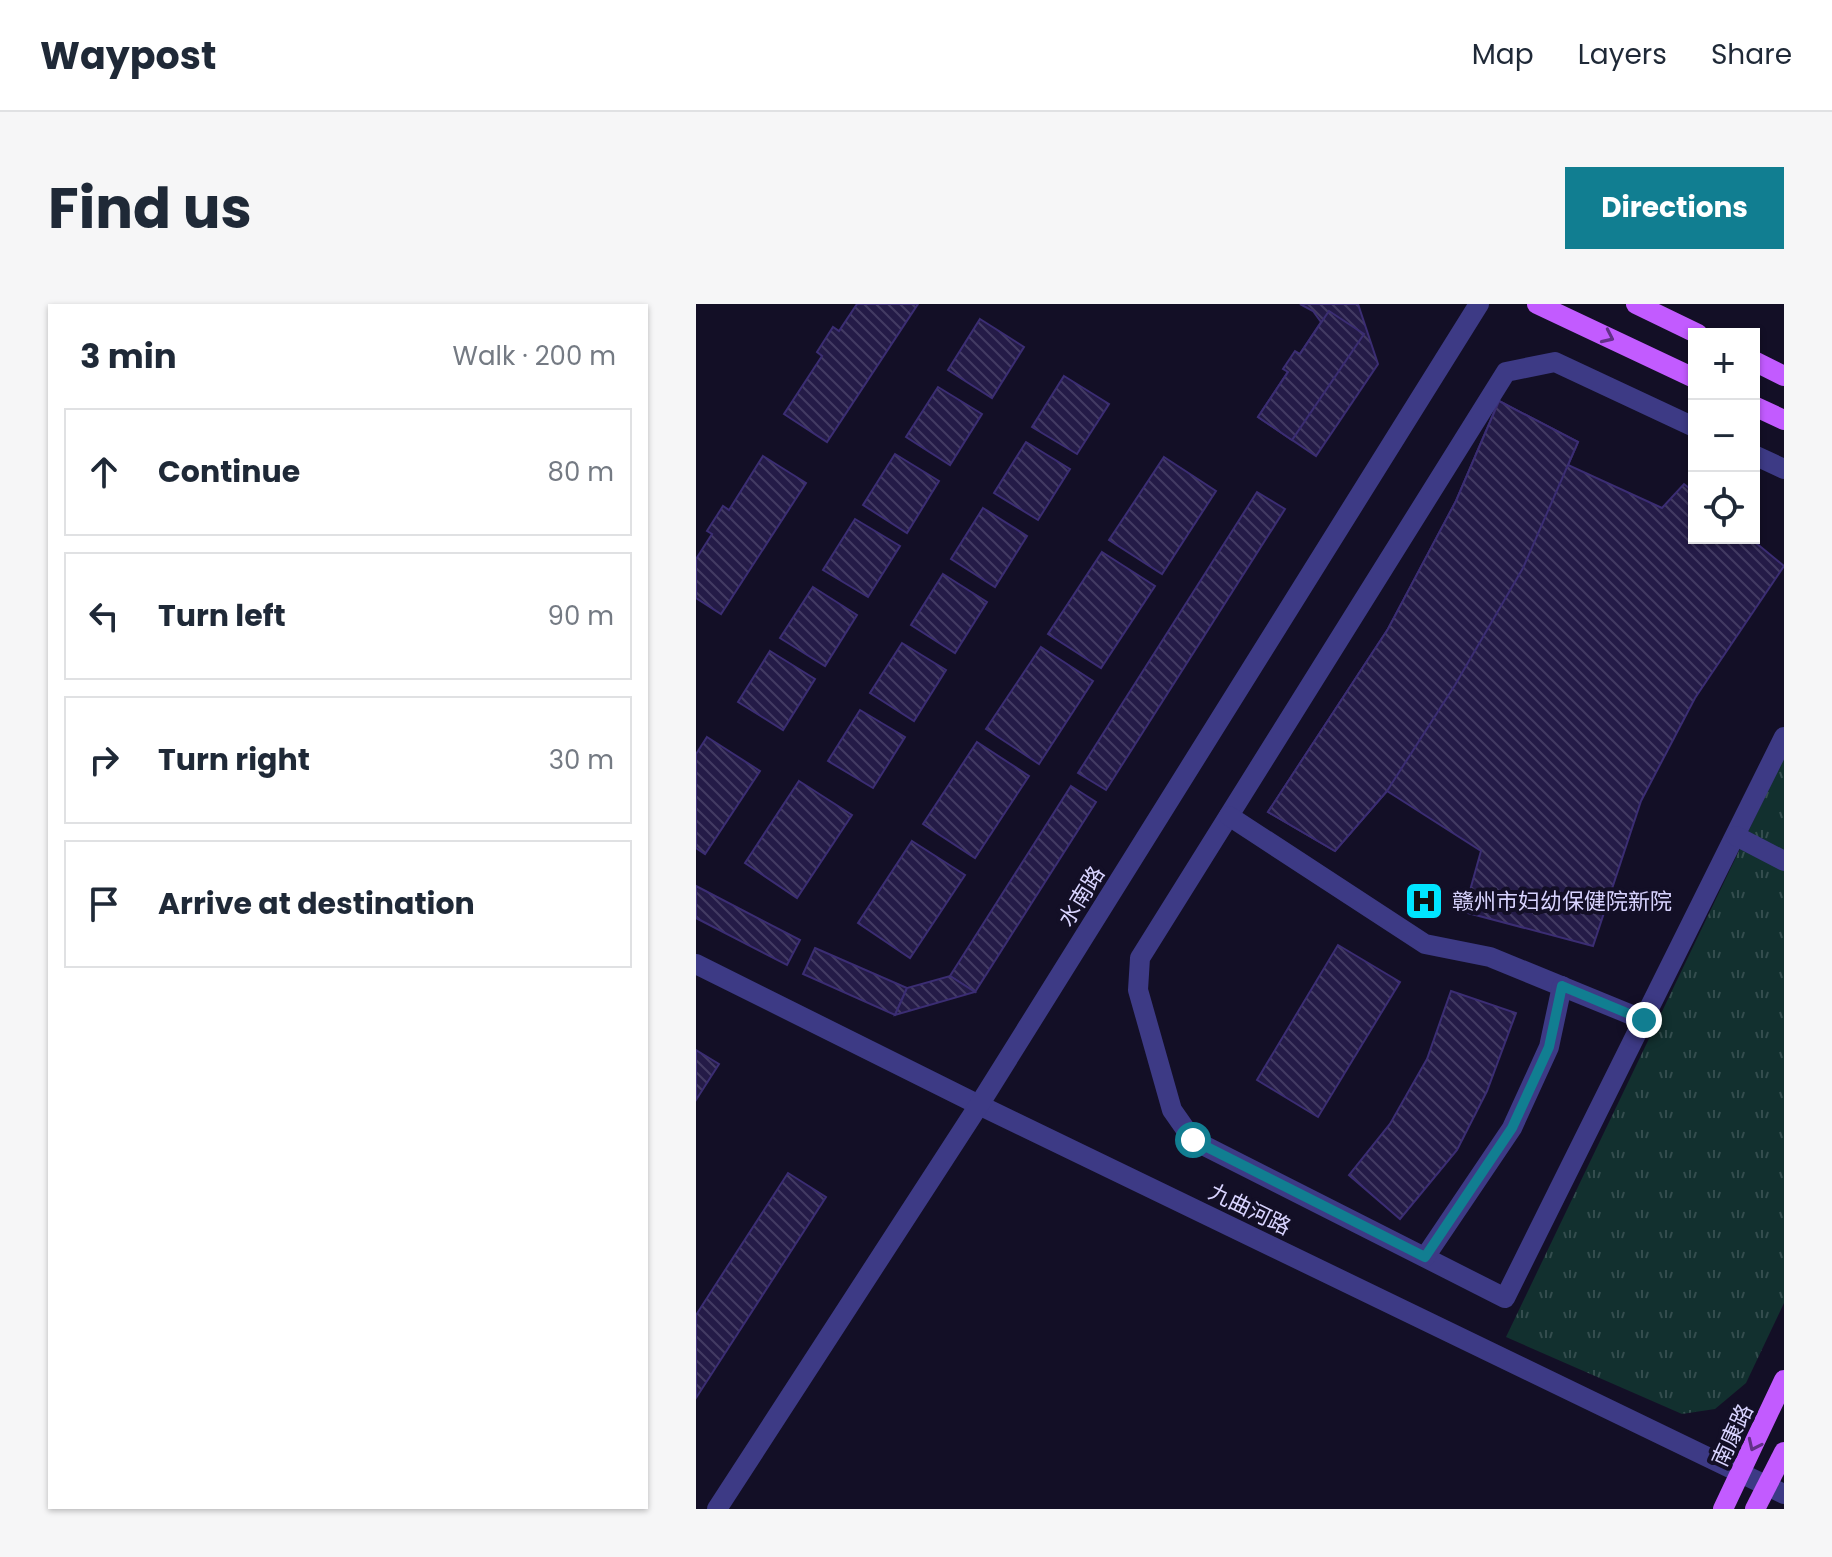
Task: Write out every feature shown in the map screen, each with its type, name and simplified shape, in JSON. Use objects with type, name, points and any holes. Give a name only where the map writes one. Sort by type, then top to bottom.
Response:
[{"type":"main road","points":[[1537,304],[1688,375]]},
{"type":"main road","points":[[1636,304],[1688,329]]},
{"type":"main road","points":[[1760,364],[1784,376]]},
{"type":"main road","points":[[1760,409],[1784,420]]},
{"type":"main road","name":"南康路","points":[[1723,1509],[1784,1380]]},
{"type":"main road","points":[[1755,1509],[1776,1490],[1784,1452]]},
{"type":"street","name":"水南路","points":[[717,1509],[979,1105],[1479,304]]},
{"type":"street","points":[[1688,424],[1555,362],[1506,372],[1140,958],[1138,990],[1172,1110],[1193,1140],[1505,1298],[1781,751]]},
{"type":"street","points":[[1760,458],[1784,469]]},
{"type":"street","points":[[1229,816],[1425,944],[1490,957],[1644,1020]]},
{"type":"street","points":[[1736,836],[1784,861]]},
{"type":"street","name":"九曲河路","points":[[696,964],[979,1105],[1776,1490]]},
{"type":"street","points":[[1425,1257],[1512,1128],[1549,1047],[1562,986]]},
{"type":"green space","points":[[1784,757],[1784,1303],[1746,1383],[1715,1409],[1682,1414],[1506,1337]]},
{"type":"building","points":[[857,304],[918,304],[827,442],[784,414],[822,356],[817,352],[833,327],[839,331]]},
{"type":"building","points":[[1300,304],[1358,304],[1378,364],[1316,456],[1258,417],[1321,322],[1313,311]]},
{"type":"building","points":[[1329,311],[1364,334],[1292,440],[1258,417],[1288,372],[1283,369],[1295,351],[1300,354]]},
{"type":"building","points":[[980,319],[1024,347],[992,398],[948,370]]},
{"type":"building","points":[[1064,376],[1109,404],[1077,454],[1032,427]]},
{"type":"building","points":[[938,387],[982,414],[950,465],[906,437]]},
{"type":"building","points":[[1499,401],[1578,442],[1568,465],[1662,508],[1684,484],[1688,487],[1688,544],[1757,544],[1784,566],[1695,698],[1641,801],[1593,946],[1464,912],[1481,851],[1387,791],[1335,851],[1268,812],[1388,629],[1456,501]]},
{"type":"building","points":[[1499,401],[1578,442],[1523,568],[1455,685],[1387,791],[1335,851],[1268,812],[1388,629],[1456,501]]},
{"type":"building","points":[[1026,442],[1070,469],[1038,520],[994,493]]},
{"type":"building","points":[[895,454],[939,481],[907,533],[863,505]]},
{"type":"building","points":[[763,456],[806,483],[721,614],[696,598],[696,559],[712,534],[707,531],[723,506],[729,510]]},
{"type":"building","points":[[1164,457],[1216,491],[1162,574],[1109,540]]},
{"type":"building","points":[[1257,492],[1285,509],[1106,790],[1078,773]]},
{"type":"building","points":[[983,508],[1027,536],[995,587],[951,559]]},
{"type":"building","points":[[855,519],[900,546],[868,597],[823,570]]},
{"type":"building","points":[[1102,552],[1155,586],[1101,668],[1048,634]]},
{"type":"building","points":[[943,574],[987,602],[955,653],[911,625]]},
{"type":"building","points":[[813,587],[857,615],[825,666],[780,638]]},
{"type":"building","points":[[902,643],[946,670],[914,721],[870,693]]},
{"type":"building","points":[[1041,647],[1093,681],[1039,764],[986,729]]},
{"type":"building","points":[[770,651],[815,679],[783,730],[738,702]]},
{"type":"building","points":[[860,710],[905,737],[873,788],[828,761]]},
{"type":"building","points":[[707,737],[760,771],[705,854],[696,848],[696,754]]},
{"type":"building","points":[[977,742],[1029,776],[975,858],[923,824]]},
{"type":"building","points":[[799,781],[852,815],[797,898],[745,863]]},
{"type":"building","points":[[1071,786],[1096,802],[975,992],[950,976]]},
{"type":"building","points":[[912,841],[965,875],[910,958],[858,923]]},
{"type":"building","points":[[696,886],[800,940],[787,965],[696,918]]},
{"type":"building","points":[[1338,945],[1400,982],[1318,1117],[1257,1080]]},
{"type":"building","points":[[815,948],[907,988],[895,1015],[803,974]]},
{"type":"building","points":[[950,976],[975,992],[895,1015],[907,988]]},
{"type":"building","points":[[1451,991],[1516,1013],[1487,1091],[1457,1150],[1400,1219],[1349,1175],[1390,1124],[1427,1059]]},
{"type":"building","points":[[696,1050],[719,1064],[696,1100]]},
{"type":"building","points":[[788,1173],[826,1197],[696,1398],[696,1315]]},
{"type":"place","name":"赣州市妇幼保健院新院","points":[[1424,901]]},
{"type":"route","points":[[1193,1140],[1425,1257],[1512,1128],[1549,1047],[1562,986],[1644,1020]]}]
